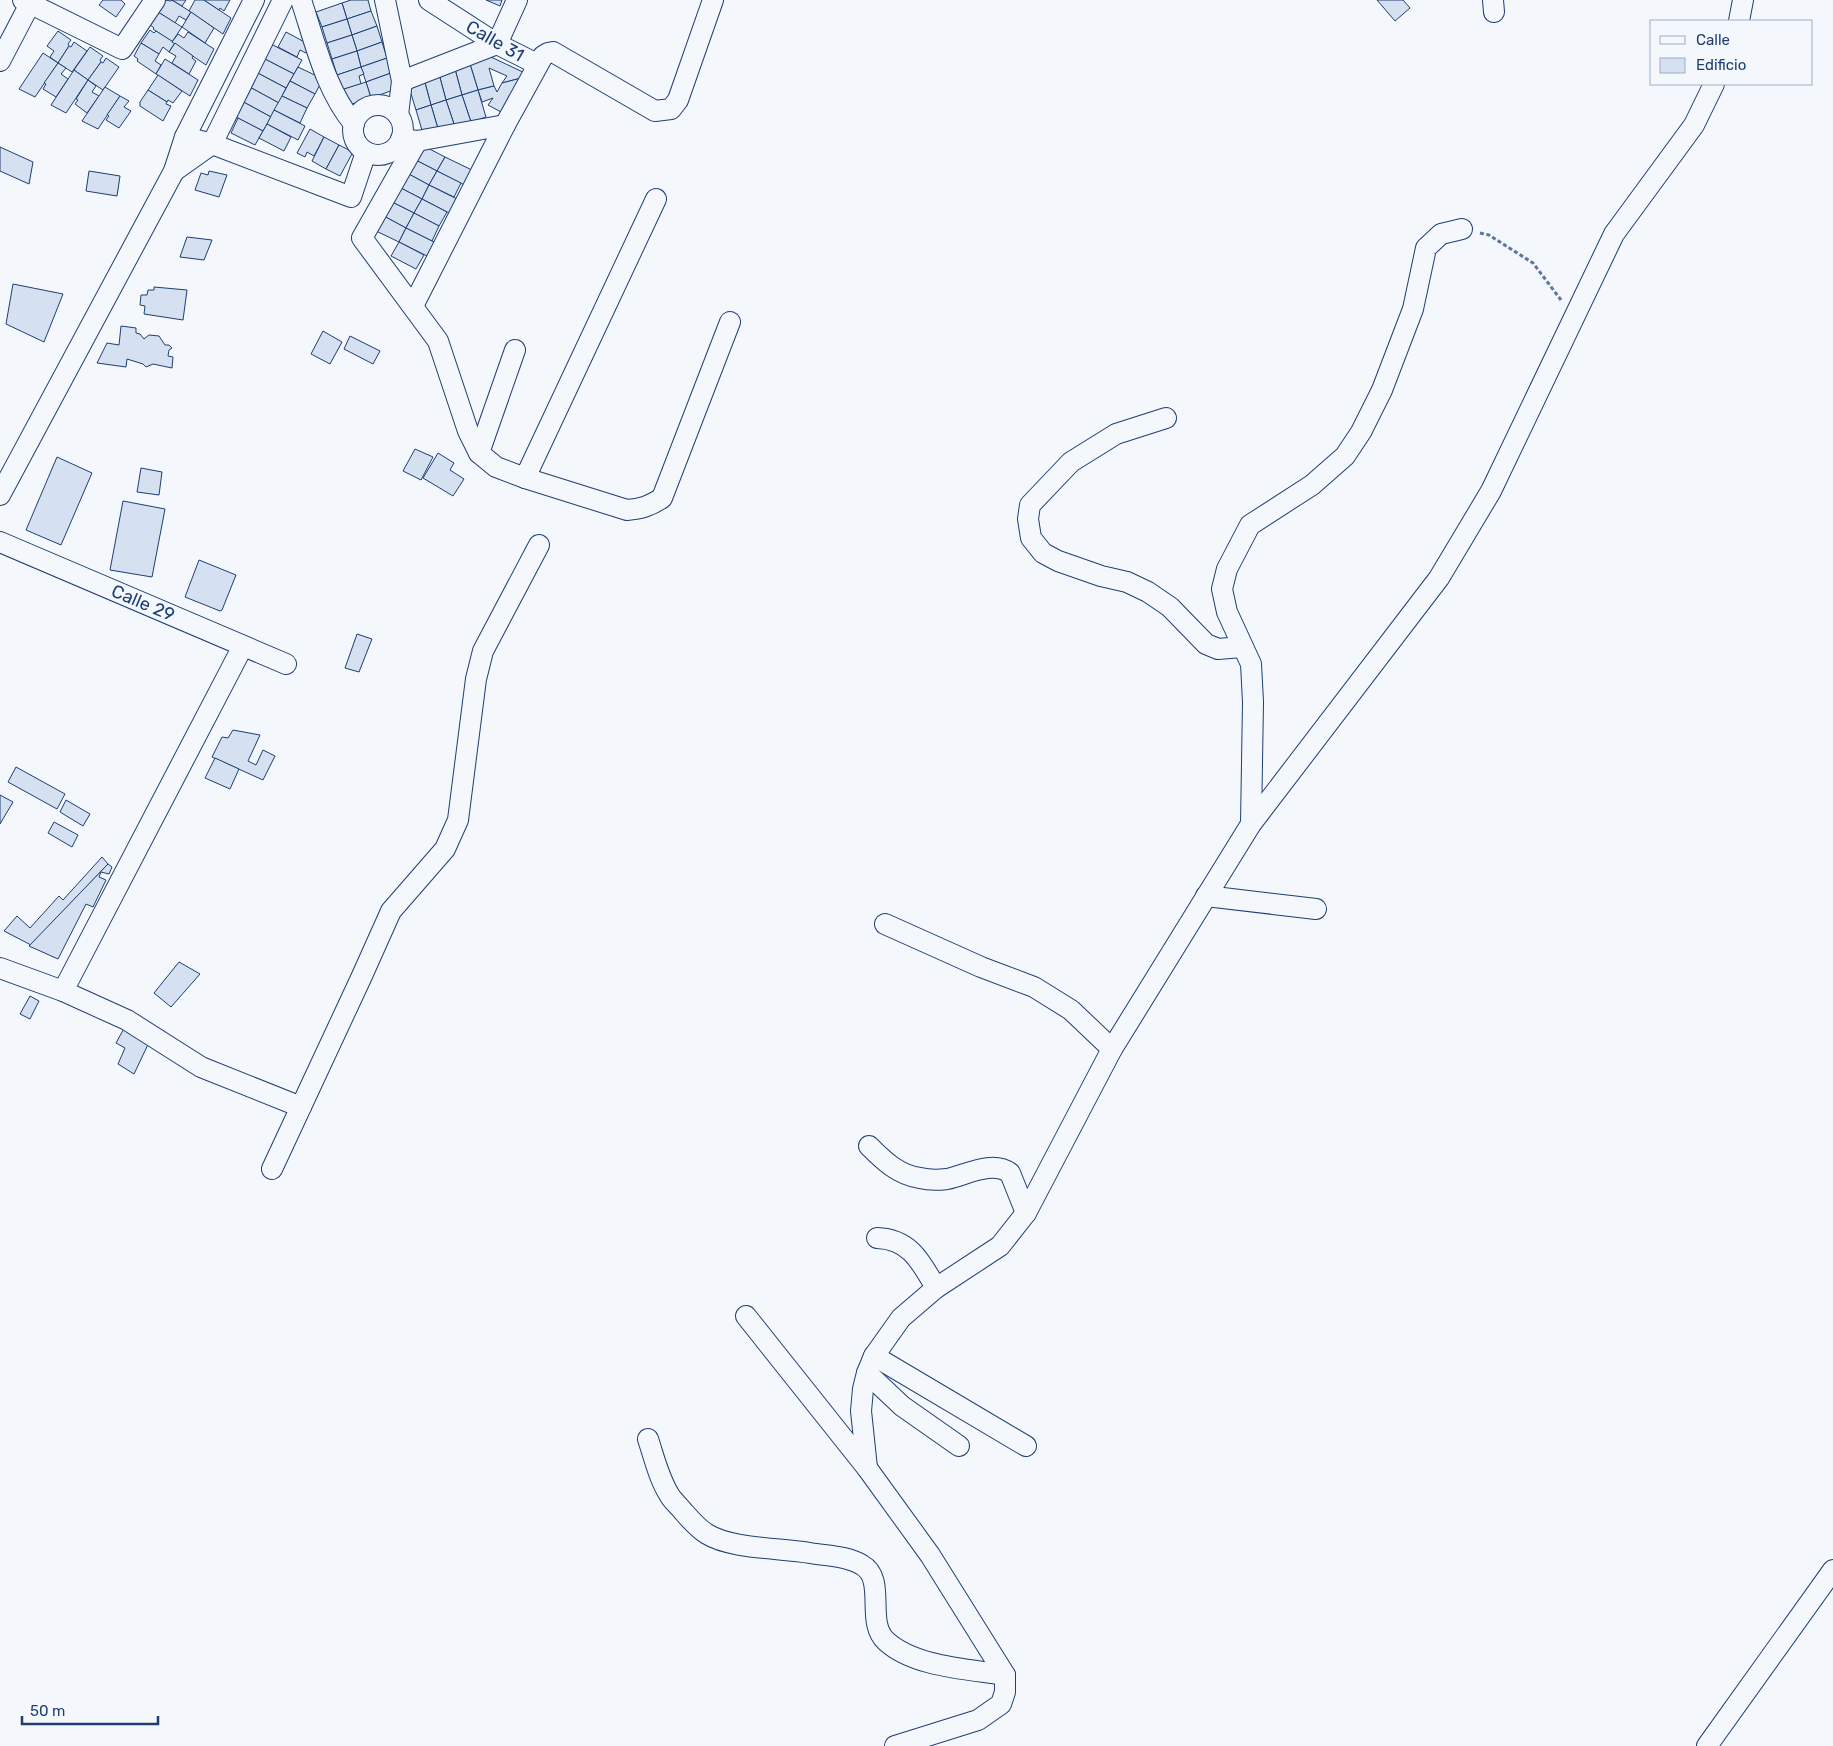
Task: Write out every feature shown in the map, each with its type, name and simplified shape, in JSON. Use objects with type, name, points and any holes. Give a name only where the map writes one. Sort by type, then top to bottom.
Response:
[{"type":"street","points":[[0,61],[28,1],[122,49],[155,0]]},
{"type":"street","points":[[0,495],[174,171],[186,137],[254,0]]},
{"type":"street","points":[[174,171],[212,144],[284,0]]},
{"type":"street","points":[[301,0],[333,94],[342,110],[354,124]]},
{"type":"street","points":[[385,0],[402,80],[398,115]]},
{"type":"street","name":"Calle 31","points":[[429,0],[457,8],[497,44],[537,64]]},
{"type":"street","points":[[402,80],[497,44],[516,0]]},
{"type":"street","points":[[413,306],[505,125],[543,56],[553,52],[655,110],[671,109],[678,100],[713,0]]},
{"type":"street","points":[[1738,20],[1743,0]]},
{"type":"street","points":[[868,1468],[861,1411],[862,1389],[870,1364],[901,1318],[936,1288],[1000,1246],[1026,1213],[1112,1049],[1251,824],[1439,578],[1491,491],[1614,234],[1694,125],[1714,85]]},
{"type":"street","points":[[409,140],[403,131],[402,122],[398,115],[393,110],[377,105],[362,110],[354,124],[355,140],[366,152],[374,154],[390,151],[409,140],[505,125]]},
{"type":"street","points":[[186,137],[212,144],[350,196],[366,152]]},
{"type":"street","points":[[409,140],[362,238],[438,341],[468,431],[479,453],[496,467],[626,510],[641,509],[653,504],[662,498],[730,322]]},
{"type":"street","points":[[525,478],[656,199]]},
{"type":"street","points":[[1251,824],[1251,664],[1227,612],[1222,589],[1227,569],[1250,525],[1312,485],[1345,456],[1361,432],[1382,390],[1412,309],[1426,248],[1441,234],[1462,229]]},
{"type":"street","points":[[479,453],[515,350]]},
{"type":"street","points":[[1166,418],[1116,434],[1071,462],[1030,505],[1028,518],[1032,538],[1043,553],[1058,561],[1101,576],[1127,582],[1148,592],[1170,607],[1206,644],[1218,649],[1242,647]]},
{"type":"street","name":"Calle 29","points":[[0,542],[286,664]]},
{"type":"street","points":[[272,1169],[391,911],[445,849],[458,820],[476,679],[483,651],[539,545]]},
{"type":"street","points":[[63,991],[243,646]]},
{"type":"street","points":[[1206,896],[1316,909]]},
{"type":"street","points":[[885,924],[981,967],[1034,988],[1071,1010],[1112,1049]]},
{"type":"street","points":[[0,968],[63,991],[128,1020],[201,1067],[301,1107]]},
{"type":"street","points":[[869,1146],[886,1164],[919,1178],[945,1179],[994,1168],[1004,1169],[1010,1173],[1026,1213]]},
{"type":"street","points":[[877,1238],[892,1238],[910,1250],[921,1263],[936,1288]]},
{"type":"street","points":[[746,1316],[868,1468],[930,1555],[1005,1675],[1005,1692],[1001,1704],[978,1720],[895,1746]]},
{"type":"street","points":[[870,1364],[902,1406],[959,1446]]},
{"type":"street","points":[[870,1364],[1026,1446]]},
{"type":"street","points":[[648,1439],[670,1496],[693,1522],[707,1534],[721,1540],[739,1544],[807,1552],[855,1561],[865,1566],[873,1578],[878,1630],[885,1640],[906,1654],[927,1661],[1005,1675]]},
{"type":"street","points":[[1707,1746],[1833,1570]]},
{"type":"path","points":[[1462,229],[1489,235],[1533,263],[1567,308],[1576,315]]},
{"type":"building","points":[[103,0],[121,0],[125,4],[116,17],[99,5]]},
{"type":"building","points":[[165,0],[172,0],[191,12],[186,20],[179,16],[175,23],[158,12]]},
{"type":"building","points":[[172,0],[186,0],[182,6]]},
{"type":"building","points":[[195,0],[204,0],[231,18],[223,34],[189,11]]},
{"type":"building","points":[[204,0],[230,0],[224,11],[220,8],[219,10]]},
{"type":"building","points":[[351,0],[368,0],[371,11],[347,19],[342,3]]},
{"type":"building","points":[[486,0],[502,0],[500,6]]},
{"type":"building","points":[[1377,0],[1403,0],[1410,8],[1395,21]]},
{"type":"building","points":[[342,3],[347,19],[322,27],[316,12]]},
{"type":"building","points":[[371,11],[377,26],[352,35],[347,19]]},
{"type":"building","points":[[158,12],[182,27],[172,42],[149,24]]},
{"type":"building","points":[[191,12],[214,28],[205,43],[182,27]]},
{"type":"building","points":[[347,19],[352,35],[327,43],[322,27]]},
{"type":"building","points":[[377,26],[382,42],[357,51],[352,35]]},
{"type":"building","points":[[150,30],[154,33],[156,31],[175,43],[169,52],[163,47],[159,54],[141,43]]},
{"type":"building","points":[[58,31],[71,40],[58,63],[50,57],[54,51],[47,46]]},
{"type":"building","points":[[188,32],[214,49],[206,65],[172,42],[178,34],[184,38]]},
{"type":"building","points":[[286,32],[310,45],[306,53],[300,50],[297,57],[278,47]]},
{"type":"building","points":[[352,35],[357,51],[332,59],[327,43]]},
{"type":"building","points":[[74,42],[87,51],[72,72],[58,63],[69,46],[71,47]]},
{"type":"building","points":[[382,42],[387,58],[361,67],[357,51]]},
{"type":"building","points":[[141,43],[159,54],[155,61],[161,65],[156,74],[137,61],[138,59],[134,56]]},
{"type":"building","points":[[175,43],[193,56],[192,58],[196,61],[189,74],[172,63],[176,56],[169,52]]},
{"type":"building","points":[[269,43],[302,60],[294,74],[261,57]]},
{"type":"building","points":[[90,47],[103,56],[88,80],[74,70]]},
{"type":"building","points":[[357,51],[361,67],[337,75],[332,59]]},
{"type":"building","points":[[43,53],[58,63],[35,97],[19,89]]},
{"type":"building","points":[[261,57],[294,74],[286,88],[254,71]]},
{"type":"building","points":[[491,57],[527,74],[525,77],[502,83],[507,76],[489,68],[494,86],[478,90],[470,64]]},
{"type":"building","points":[[106,58],[119,67],[103,90],[88,80]]},
{"type":"building","points":[[387,58],[391,73],[366,82],[361,67]]},
{"type":"building","points":[[165,59],[198,80],[190,96],[156,74]]},
{"type":"building","points":[[58,63],[66,68],[61,74],[68,79],[56,97],[43,89],[46,84],[44,83]]},
{"type":"building","points":[[470,64],[478,90],[462,95],[455,69]]},
{"type":"building","points":[[298,67],[323,79],[315,94],[290,81]]},
{"type":"building","points":[[361,67],[364,74],[359,76],[361,84],[341,90],[337,75]]},
{"type":"building","points":[[455,69],[462,95],[446,100],[439,74]]},
{"type":"building","points":[[74,70],[88,80],[66,113],[51,105]]},
{"type":"building","points":[[254,71],[286,88],[279,103],[246,85]]},
{"type":"building","points":[[391,73],[396,89],[371,98],[366,82]]},
{"type":"building","points":[[439,74],[446,100],[431,105],[424,79]]},
{"type":"building","points":[[158,75],[182,91],[173,103],[168,100],[167,102],[148,90]]},
{"type":"building","points":[[525,77],[501,112],[488,105],[493,98],[482,102],[478,90],[494,86],[497,92],[502,83]]},
{"type":"building","points":[[424,79],[431,105],[416,110],[408,84]]},
{"type":"building","points":[[88,80],[96,86],[92,92],[99,96],[87,113],[75,104],[78,100],[76,99]]},
{"type":"building","points":[[290,81],[315,94],[307,108],[282,96]]},
{"type":"building","points":[[366,82],[371,98],[346,106],[341,90]]},
{"type":"building","points":[[246,85],[279,103],[271,117],[238,99]]},
{"type":"building","points":[[105,87],[120,96],[98,129],[82,121]]},
{"type":"building","points":[[148,90],[171,106],[163,121],[140,106],[140,102]]},
{"type":"building","points":[[478,90],[486,117],[471,122],[462,95]]},
{"type":"building","points":[[462,95],[471,122],[455,127],[446,100]]},
{"type":"building","points":[[120,96],[129,101],[124,107],[131,111],[119,128],[106,120],[109,116],[107,115]]},
{"type":"building","points":[[282,96],[307,108],[300,123],[274,110]]},
{"type":"building","points":[[238,99],[271,117],[263,131],[230,114]]},
{"type":"building","points":[[446,100],[455,127],[439,132],[431,105]]},
{"type":"building","points":[[431,105],[439,132],[424,137],[416,110]]},
{"type":"building","points":[[274,110],[305,126],[298,140],[267,124]]},
{"type":"building","points":[[238,118],[263,131],[255,145],[231,133]]},
{"type":"building","points":[[267,124],[291,137],[284,151],[259,138]]},
{"type":"building","points":[[310,129],[324,137],[314,156],[307,152],[305,157],[297,153]]},
{"type":"building","points":[[324,137],[339,145],[326,169],[312,161]]},
{"type":"building","points":[[420,144],[445,157],[437,171],[412,158]]},
{"type":"building","points":[[339,145],[353,152],[340,176],[326,169]]},
{"type":"building","points":[[0,147],[33,162],[29,184],[0,171]]},
{"type":"building","points":[[445,157],[478,173],[470,188],[437,171]]},
{"type":"building","points":[[412,158],[437,171],[429,185],[405,172]]},
{"type":"building","points":[[89,171],[120,176],[117,196],[86,191]]},
{"type":"building","points":[[209,171],[227,175],[219,197],[195,190],[201,173],[208,175]]},
{"type":"building","points":[[437,171],[461,183],[454,197],[429,185]]},
{"type":"building","points":[[405,172],[429,185],[422,199],[397,186]]},
{"type":"building","points":[[429,185],[463,202],[455,216],[422,199]]},
{"type":"building","points":[[397,186],[422,199],[414,213],[390,201]]},
{"type":"building","points":[[422,199],[447,212],[439,226],[414,213]]},
{"type":"building","points":[[390,201],[414,213],[406,228],[382,215]]},
{"type":"building","points":[[414,213],[439,226],[432,241],[406,228]]},
{"type":"building","points":[[382,215],[406,228],[399,242],[374,230]]},
{"type":"building","points":[[406,228],[440,245],[433,259],[399,242]]},
{"type":"building","points":[[187,237],[212,240],[204,260],[180,257]]},
{"type":"building","points":[[399,242],[424,255],[416,269],[391,256]]},
{"type":"building","points":[[13,284],[63,294],[44,342],[6,324]]},
{"type":"building","points":[[154,287],[187,290],[183,320],[144,314],[145,306],[140,305],[141,295],[147,295],[148,290],[154,290]]},
{"type":"building","points":[[121,326],[136,328],[136,333],[140,334],[144,339],[149,335],[159,336],[165,345],[169,345],[172,348],[169,350],[168,356],[173,357],[172,368],[153,364],[146,367],[143,364],[127,359],[126,367],[97,363],[107,343],[119,345]]},
{"type":"building","points":[[323,331],[342,342],[330,364],[311,354]]},
{"type":"building","points":[[350,336],[380,351],[373,364],[344,349]]},
{"type":"building","points":[[415,449],[433,457],[421,480],[403,471]]},
{"type":"building","points":[[438,453],[454,463],[450,470],[464,479],[453,496],[423,478]]},
{"type":"building","points":[[57,457],[92,473],[61,545],[26,530]]},
{"type":"building","points":[[141,468],[162,472],[159,495],[137,492]]},
{"type":"building","points":[[123,501],[165,509],[152,577],[110,570]]},
{"type":"building","points":[[199,560],[236,575],[220,611],[185,597]]},
{"type":"building","points":[[357,634],[372,639],[359,672],[345,668]]},
{"type":"building","points":[[233,730],[260,735],[248,761],[256,765],[263,750],[275,756],[263,780],[212,757],[222,737],[228,738]]},
{"type":"building","points":[[215,758],[239,769],[230,789],[205,778]]},
{"type":"building","points":[[16,767],[65,794],[57,809],[8,782]]},
{"type":"building","points":[[0,795],[13,802],[0,824]]},
{"type":"building","points":[[66,800],[90,814],[83,826],[60,812]]},
{"type":"building","points":[[54,822],[78,835],[72,847],[48,833]]},
{"type":"building","points":[[102,857],[108,864],[31,945],[4,931],[17,916],[30,928],[59,896],[63,900]]},
{"type":"building","points":[[108,864],[112,867],[109,874],[101,872],[99,877],[106,880],[93,907],[86,904],[58,959],[29,946]]},
{"type":"building","points":[[179,962],[200,974],[171,1007],[154,993]]},
{"type":"building","points":[[30,996],[39,1001],[30,1019],[20,1014]]},
{"type":"building","points":[[127,1023],[152,1036],[134,1074],[118,1064],[125,1048],[116,1043]]}]
